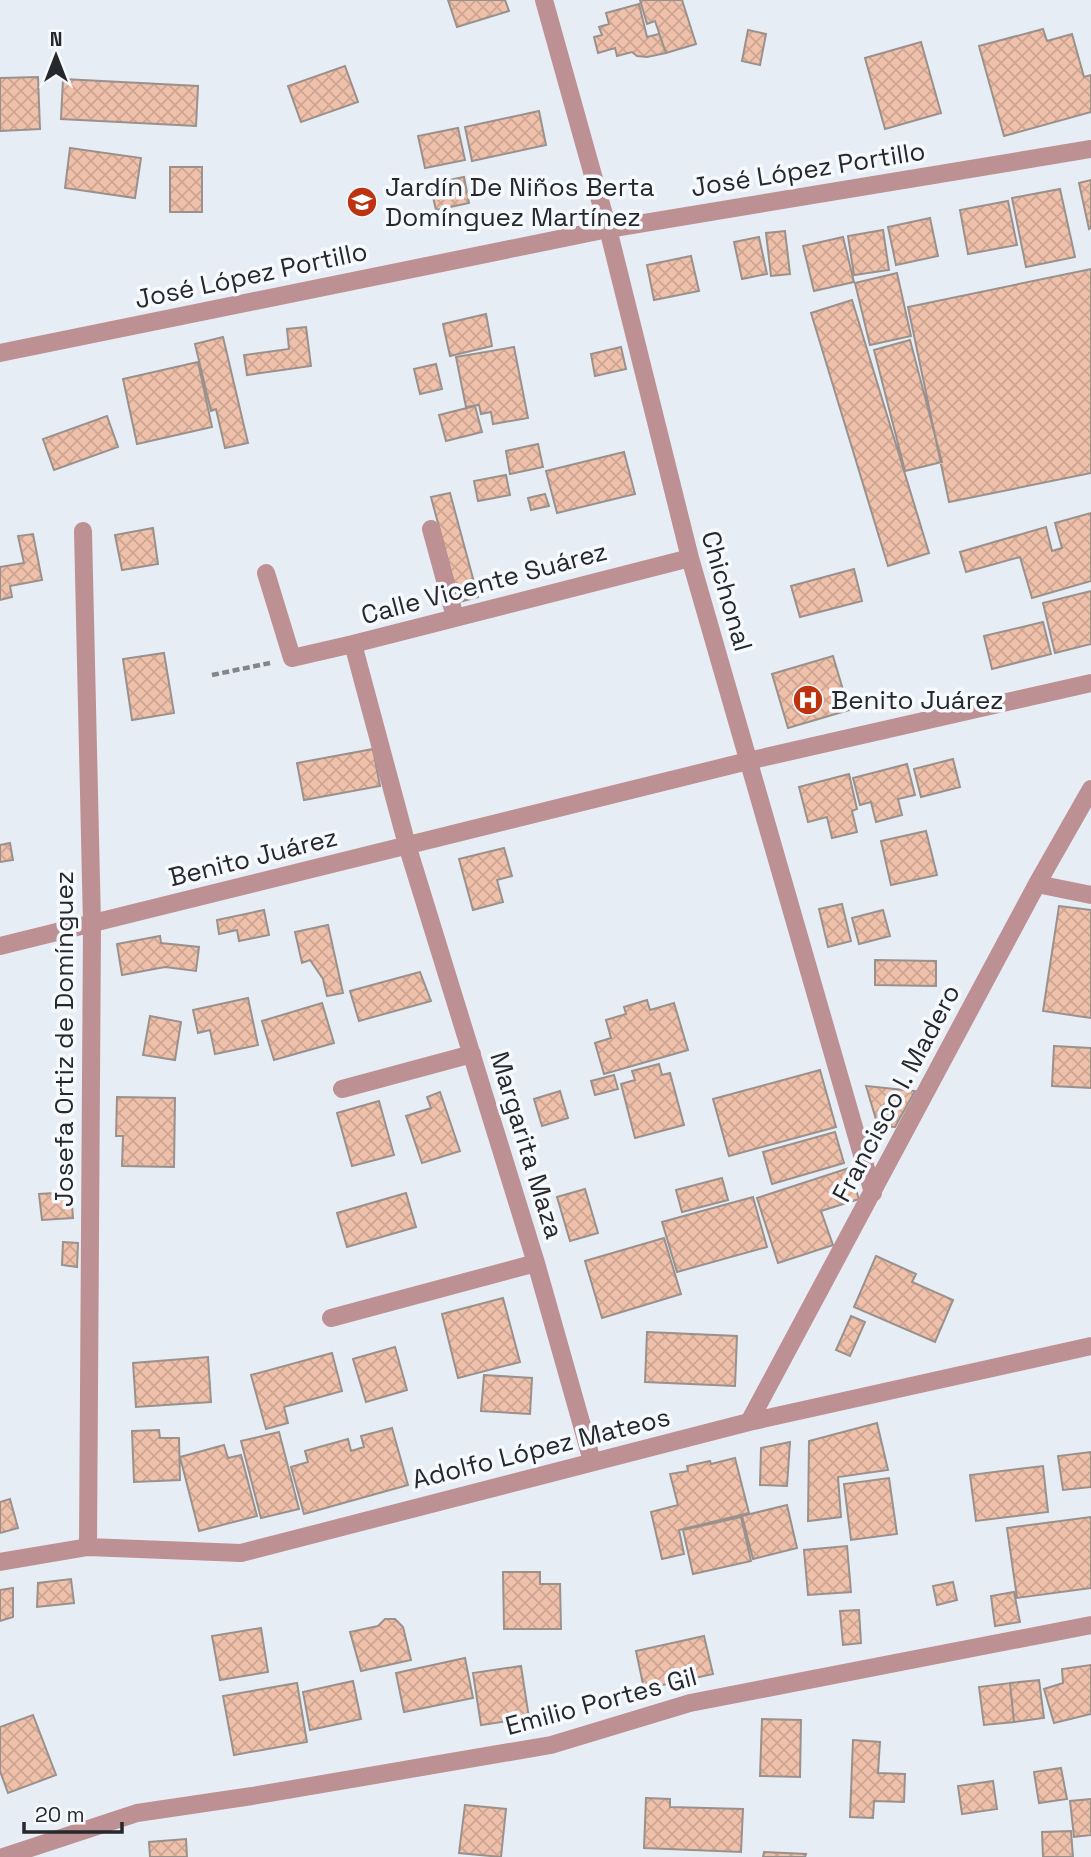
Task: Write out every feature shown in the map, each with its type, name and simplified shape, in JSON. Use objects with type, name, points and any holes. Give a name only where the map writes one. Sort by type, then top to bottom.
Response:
[{"type":"street","name":"Chichonal","points":[[544,0],[608,229],[690,558],[873,1193]]},
{"type":"street","name":"José López Portillo","points":[[0,353],[608,229],[1091,149]]},
{"type":"street","points":[[431,529],[455,617]]},
{"type":"street","name":"Josefa Ortiz de Domínguez","points":[[83,530],[92,924],[88,1547]]},
{"type":"street","name":"Calle Vicente Suárez","points":[[292,658],[354,645],[690,558]]},
{"type":"street","points":[[266,573],[292,658]]},
{"type":"street","name":"Margarita Maza","points":[[354,645],[407,845],[536,1263],[592,1461]]},
{"type":"street","name":"Benito Juárez","points":[[0,946],[748,761],[1091,683]]},
{"type":"street","name":"Francisco I. Madero","points":[[749,1422],[1037,884],[1091,789]]},
{"type":"street","points":[[1037,884],[1091,895]]},
{"type":"street","points":[[342,1088],[472,1054]]},
{"type":"street","points":[[331,1318],[536,1263]]},
{"type":"street","name":"Adolfo López Mateos","points":[[0,1562],[88,1547],[241,1553],[749,1422],[1091,1346]]},
{"type":"street","name":"Emilio Portes Gil","points":[[3,1857],[137,1813],[551,1745],[690,1703],[1091,1625]]},
{"type":"path","points":[[212,675],[292,658]]},
{"type":"building","points":[[448,0],[505,0],[509,11],[457,27]]},
{"type":"building","points":[[640,0],[682,0],[696,44],[666,53],[655,21],[647,24]]},
{"type":"building","points":[[639,4],[647,37],[659,34],[666,53],[647,57],[637,56],[632,52],[617,56],[615,48],[598,53],[594,37],[602,35],[599,27],[609,24],[606,13]]},
{"type":"building","points":[[1043,29],[1047,41],[1072,34],[1084,77],[1091,75],[1091,112],[1004,136],[979,46]]},
{"type":"building","points":[[748,30],[766,34],[760,65],[742,61]]},
{"type":"building","points":[[921,42],[941,113],[885,129],[865,58]]},
{"type":"building","points":[[345,66],[358,102],[301,122],[288,86]]},
{"type":"building","points":[[38,77],[40,129],[0,131],[0,78]]},
{"type":"building","points":[[63,79],[198,86],[196,126],[61,119]]},
{"type":"building","points":[[539,111],[546,145],[472,161],[465,127]]},
{"type":"building","points":[[458,128],[465,160],[425,168],[418,136]]},
{"type":"building","points":[[70,148],[141,158],[135,198],[65,188]]},
{"type":"building","points":[[170,167],[202,167],[202,212],[170,212]]},
{"type":"building","points":[[464,177],[469,203],[436,210],[430,184]]},
{"type":"building","points":[[1091,180],[1091,228],[1089,229],[1079,183]]},
{"type":"building","points":[[1060,189],[1075,257],[1026,267],[1012,198]]},
{"type":"building","points":[[1008,201],[1017,245],[968,254],[960,210]]},
{"type":"building","points":[[930,218],[938,256],[896,265],[888,227]]},
{"type":"building","points":[[883,230],[889,270],[854,275],[848,236]]},
{"type":"building","points":[[785,231],[790,274],[771,276],[766,233]]},
{"type":"building","points":[[759,237],[767,274],[742,279],[734,242]]},
{"type":"building","points":[[843,237],[854,282],[814,291],[803,246]]},
{"type":"building","points":[[691,256],[699,291],[654,300],[647,265]]},
{"type":"building","points":[[1091,269],[1091,473],[949,502],[908,307]]},
{"type":"building","points":[[897,273],[911,336],[870,345],[855,283]]},
{"type":"building","points":[[852,300],[929,553],[888,566],[811,313]]},
{"type":"building","points":[[486,314],[492,346],[450,356],[443,324]]},
{"type":"building","points":[[306,327],[311,366],[247,375],[244,355],[289,349],[287,329]]},
{"type":"building","points":[[223,337],[248,443],[225,448],[216,409],[211,411],[195,344]]},
{"type":"building","points":[[910,340],[942,462],[905,471],[874,350]]},
{"type":"building","points":[[514,347],[528,418],[493,424],[491,412],[481,414],[479,405],[466,407],[456,357]]},
{"type":"building","points":[[621,347],[626,369],[595,376],[591,354]]},
{"type":"building","points":[[198,362],[212,427],[137,444],[123,379]]},
{"type":"building","points":[[436,364],[442,389],[420,394],[414,369]]},
{"type":"building","points":[[475,406],[482,432],[446,441],[439,415]]},
{"type":"building","points":[[107,416],[118,447],[54,470],[43,439]]},
{"type":"building","points":[[538,444],[543,467],[510,474],[506,451]]},
{"type":"building","points":[[624,452],[635,494],[557,513],[546,471]]},
{"type":"building","points":[[506,475],[510,495],[478,501],[474,481]]},
{"type":"building","points":[[450,493],[478,597],[459,602],[431,497]]},
{"type":"building","points":[[545,494],[549,506],[531,510],[528,498]]},
{"type":"building","points":[[1091,513],[1091,581],[1032,598],[1020,557],[966,572],[960,552],[1046,527],[1052,551],[1062,548],[1055,523]]},
{"type":"building","points":[[153,528],[158,564],[122,570],[115,535]]},
{"type":"building","points":[[33,534],[42,580],[10,586],[12,597],[0,600],[0,567],[24,563],[18,536]]},
{"type":"building","points":[[854,569],[862,601],[800,617],[791,586]]},
{"type":"building","points":[[1091,591],[1091,644],[1055,653],[1043,603]]},
{"type":"building","points":[[1043,622],[1051,654],[992,669],[984,636]]},
{"type":"building","points":[[164,653],[174,713],[132,720],[123,659]]},
{"type":"building","points":[[833,656],[849,710],[788,728],[772,674]]},
{"type":"building","points":[[373,749],[380,786],[304,800],[297,763]]},
{"type":"building","points":[[953,759],[960,787],[921,797],[914,769]]},
{"type":"building","points":[[907,764],[915,795],[898,799],[902,815],[876,822],[871,802],[860,805],[853,778]]},
{"type":"building","points":[[849,774],[857,809],[852,811],[857,832],[832,838],[827,817],[808,822],[799,787]]},
{"type":"building","points":[[926,831],[937,875],[891,885],[881,841]]},
{"type":"building","points":[[10,843],[13,860],[0,862],[0,845]]},
{"type":"building","points":[[504,848],[512,876],[497,880],[503,902],[473,910],[459,859]]},
{"type":"building","points":[[842,904],[851,941],[828,947],[819,909]]},
{"type":"building","points":[[1059,906],[1091,910],[1091,1018],[1043,1011]]},
{"type":"building","points":[[264,910],[269,935],[239,941],[237,930],[219,934],[217,920]]},
{"type":"building","points":[[883,910],[890,936],[859,944],[852,918]]},
{"type":"building","points":[[328,925],[343,993],[327,996],[323,979],[310,960],[302,963],[295,932]]},
{"type":"building","points":[[160,936],[161,943],[199,947],[196,971],[165,967],[122,975],[117,944]]},
{"type":"building","points":[[875,960],[936,961],[936,986],[875,985]]},
{"type":"building","points":[[420,972],[431,1001],[359,1021],[350,991]]},
{"type":"building","points":[[248,998],[258,1045],[215,1054],[210,1030],[198,1033],[193,1010]]},
{"type":"building","points":[[647,1000],[650,1010],[674,1003],[688,1050],[604,1074],[595,1043],[611,1038],[606,1020],[626,1014],[624,1007]]},
{"type":"building","points":[[322,1003],[334,1043],[274,1060],[262,1021]]},
{"type":"building","points":[[150,1016],[181,1022],[175,1060],[143,1055]]},
{"type":"building","points":[[1054,1046],[1091,1048],[1091,1088],[1052,1086]]},
{"type":"building","points":[[659,1064],[662,1075],[670,1073],[684,1125],[635,1138],[621,1084],[635,1080],[632,1071]]},
{"type":"building","points":[[820,1070],[836,1127],[729,1156],[713,1099]]},
{"type":"building","points":[[614,1075],[618,1089],[595,1095],[591,1081]]},
{"type":"building","points":[[866,1086],[915,1091],[895,1127],[878,1126]]},
{"type":"building","points":[[560,1091],[568,1118],[542,1126],[534,1099]]},
{"type":"building","points":[[440,1092],[460,1151],[422,1163],[406,1116],[431,1108],[427,1097]]},
{"type":"building","points":[[117,1097],[175,1098],[174,1167],[122,1166],[123,1136],[116,1136]]},
{"type":"building","points":[[379,1101],[394,1155],[352,1166],[337,1113]]},
{"type":"building","points":[[835,1132],[844,1163],[772,1184],[763,1152]]},
{"type":"building","points":[[849,1168],[859,1199],[821,1211],[833,1245],[778,1263],[757,1198]]},
{"type":"building","points":[[722,1178],[728,1200],[682,1212],[676,1190]]},
{"type":"building","points":[[585,1189],[598,1233],[570,1241],[557,1197]]},
{"type":"building","points":[[71,1192],[73,1218],[42,1220],[39,1194]]},
{"type":"building","points":[[406,1193],[416,1227],[347,1247],[337,1213]]},
{"type":"building","points":[[753,1197],[767,1247],[677,1272],[662,1222]]},
{"type":"building","points":[[664,1238],[681,1294],[602,1318],[585,1261]]},
{"type":"building","points":[[63,1242],[78,1243],[77,1267],[62,1265]]},
{"type":"building","points":[[876,1256],[916,1274],[912,1282],[953,1300],[935,1342],[854,1307]]},
{"type":"building","points":[[503,1298],[520,1362],[458,1378],[442,1314]]},
{"type":"building","points":[[851,1316],[865,1322],[850,1356],[836,1350]]},
{"type":"building","points":[[647,1332],[737,1336],[735,1386],[645,1382]]},
{"type":"building","points":[[395,1347],[407,1390],[366,1402],[353,1359]]},
{"type":"building","points":[[332,1353],[342,1391],[284,1407],[288,1423],[266,1429],[251,1375]]},
{"type":"building","points":[[208,1357],[211,1402],[136,1407],[133,1363]]},
{"type":"building","points":[[484,1375],[532,1378],[530,1414],[481,1411]]},
{"type":"building","points":[[877,1423],[888,1470],[838,1477],[841,1517],[808,1521],[809,1441]]},
{"type":"building","points":[[392,1428],[408,1485],[304,1514],[291,1467],[308,1462],[305,1451],[348,1439],[351,1451],[364,1447],[361,1436]]},
{"type":"building","points":[[159,1430],[160,1438],[179,1438],[180,1480],[134,1482],[132,1431]]},
{"type":"building","points":[[279,1432],[299,1509],[261,1518],[241,1441]]},
{"type":"building","points":[[790,1442],[787,1486],[760,1485],[761,1448]]},
{"type":"building","points":[[224,1445],[228,1458],[241,1455],[257,1516],[199,1531],[180,1457]]},
{"type":"building","points":[[1091,1452],[1091,1487],[1063,1490],[1058,1456]]},
{"type":"building","points":[[735,1458],[749,1513],[679,1530],[684,1554],[662,1559],[651,1512],[678,1505],[670,1474],[688,1471],[687,1466]]},
{"type":"building","points":[[1043,1466],[1048,1512],[976,1521],[970,1475]]},
{"type":"building","points":[[889,1478],[897,1534],[851,1540],[844,1484]]},
{"type":"building","points":[[10,1499],[18,1528],[0,1533],[0,1502]]},
{"type":"building","points":[[787,1505],[797,1548],[753,1559],[742,1516]]},
{"type":"building","points":[[741,1517],[751,1561],[693,1574],[683,1530]]},
{"type":"building","points":[[1091,1517],[1091,1588],[1017,1598],[1007,1528]]},
{"type":"building","points":[[847,1546],[851,1592],[808,1595],[804,1550]]},
{"type":"building","points":[[503,1572],[540,1572],[540,1584],[560,1584],[561,1629],[504,1629]]},
{"type":"building","points":[[71,1579],[74,1603],[37,1607],[38,1583]]},
{"type":"building","points":[[953,1582],[957,1600],[937,1605],[933,1586]]},
{"type":"building","points":[[13,1588],[13,1617],[0,1621],[0,1590]]},
{"type":"building","points":[[1014,1592],[1020,1622],[995,1626],[991,1596]]},
{"type":"building","points":[[859,1610],[861,1643],[843,1645],[840,1611]]},
{"type":"building","points":[[385,1619],[395,1619],[403,1627],[411,1660],[361,1671],[350,1632],[378,1626]]},
{"type":"building","points":[[261,1628],[268,1672],[220,1680],[212,1636]]},
{"type":"building","points":[[704,1636],[713,1674],[644,1689],[636,1651]]},
{"type":"building","points":[[465,1658],[473,1698],[404,1712],[396,1673]]},
{"type":"building","points":[[1091,1665],[1091,1714],[1054,1723],[1044,1689],[1063,1683],[1062,1669]]},
{"type":"building","points":[[521,1666],[529,1718],[481,1725],[473,1673]]},
{"type":"building","points":[[1039,1680],[1044,1718],[1014,1722],[1010,1683]]},
{"type":"building","points":[[353,1681],[361,1719],[310,1730],[303,1692]]},
{"type":"building","points":[[297,1683],[307,1742],[234,1755],[223,1696]]},
{"type":"building","points":[[1010,1683],[1014,1722],[984,1725],[979,1687]]},
{"type":"building","points":[[33,1715],[56,1775],[8,1793],[0,1771],[0,1727]]},
{"type":"building","points":[[762,1719],[801,1720],[800,1777],[760,1776]]},
{"type":"building","points":[[853,1740],[880,1742],[878,1773],[905,1774],[904,1802],[874,1801],[873,1818],[850,1817]]},
{"type":"building","points":[[1061,1768],[1067,1799],[1039,1803],[1034,1772]]},
{"type":"building","points":[[993,1781],[997,1809],[962,1814],[958,1786]]},
{"type":"building","points":[[646,1798],[670,1799],[670,1807],[743,1809],[741,1852],[644,1848]]},
{"type":"building","points":[[1091,1799],[1091,1835],[1074,1837],[1070,1801]]},
{"type":"building","points":[[465,1805],[506,1809],[501,1857],[459,1853]]},
{"type":"building","points":[[1071,1831],[1073,1857],[1043,1857],[1042,1832]]},
{"type":"building","points":[[186,1839],[187,1857],[150,1857],[149,1842]]},
{"type":"building","points":[[764,1852],[806,1854],[805,1857],[763,1857]]},
{"type":"place","name":"Jardín De Niños Berta Domínguez Martínez","points":[[362,202]]},
{"type":"place","name":"Benito Juárez","points":[[808,700]]}]
